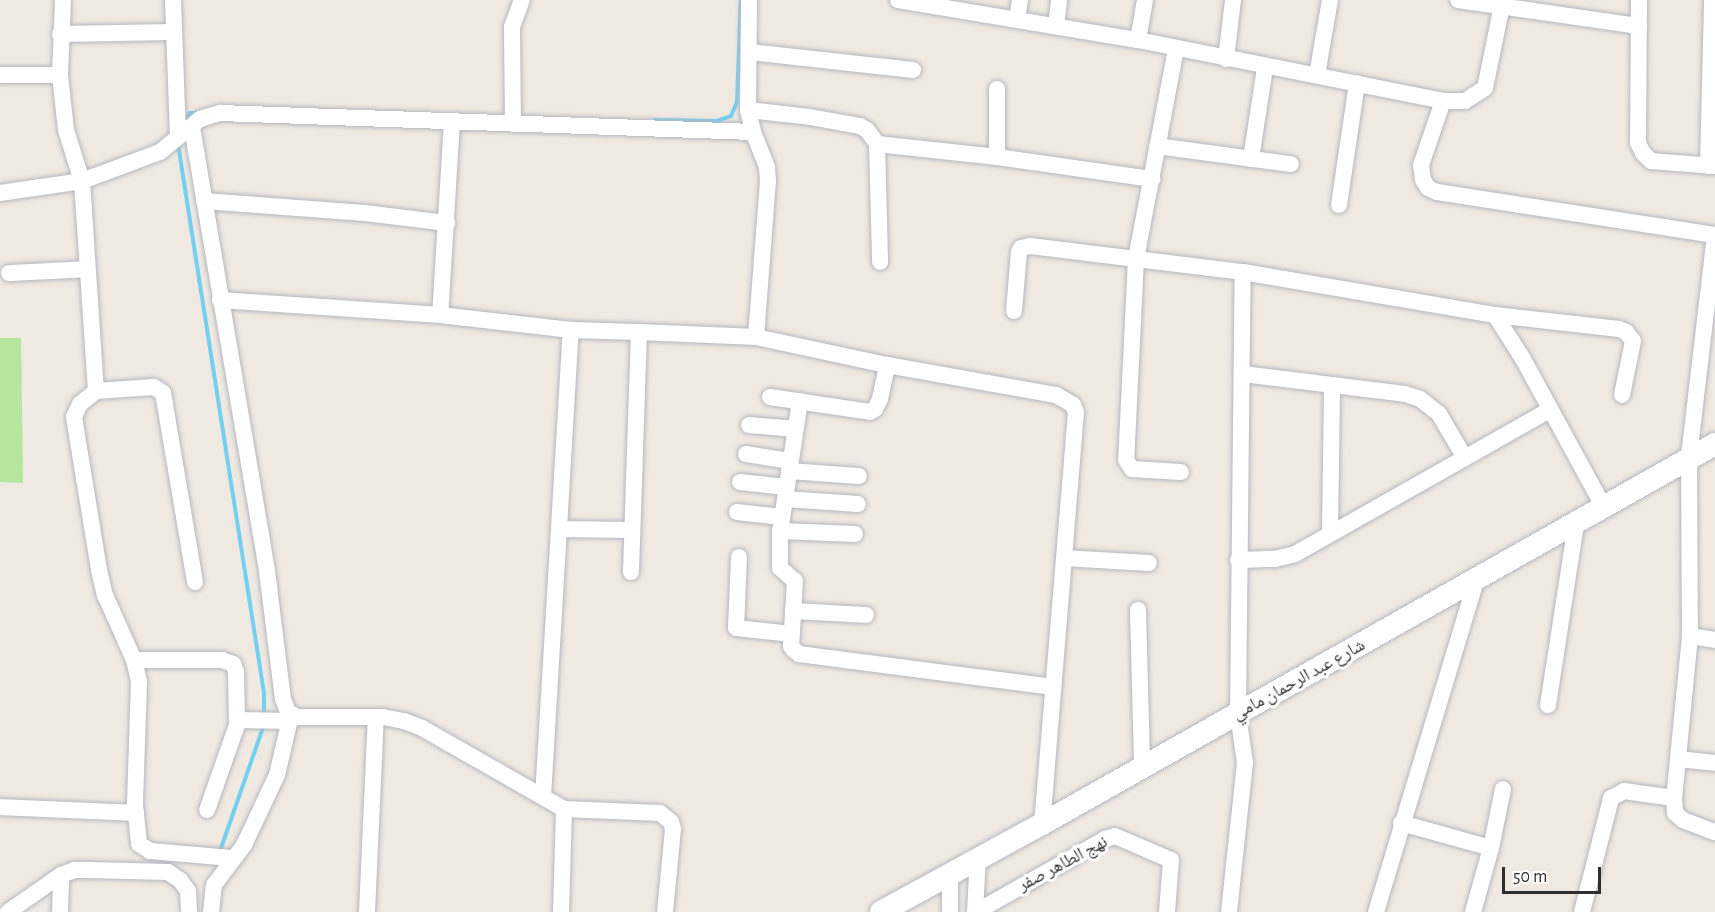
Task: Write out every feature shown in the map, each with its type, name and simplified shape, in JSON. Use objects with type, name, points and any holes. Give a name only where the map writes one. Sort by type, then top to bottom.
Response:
[{"type":"street","points":[[63,0],[60,75],[66,130],[82,181],[96,391]]},
{"type":"street","points":[[173,0],[174,33],[185,132],[204,201],[267,571],[283,699],[290,718],[277,775],[244,845],[214,885],[212,912]]},
{"type":"street","points":[[513,124],[512,27],[522,0]]},
{"type":"street","points":[[749,0],[748,110],[753,132],[764,155],[768,181],[756,337]]},
{"type":"street","points":[[898,0],[1138,40],[1443,101],[1465,102],[1485,88],[1503,4]]},
{"type":"street","points":[[1017,19],[1020,0]]},
{"type":"street","points":[[1056,26],[1059,0]]},
{"type":"street","points":[[1138,40],[1145,0]]},
{"type":"street","points":[[1226,59],[1233,0]]},
{"type":"street","points":[[1317,75],[1330,0]]},
{"type":"street","points":[[1458,0],[1503,4],[1639,26]]},
{"type":"street","points":[[1639,0],[1638,143],[1643,153],[1652,161],[1712,166],[1712,0]]},
{"type":"street","points":[[60,34],[174,33]]},
{"type":"street","points":[[1176,49],[1136,259],[1126,460],[1132,469],[1181,472]]},
{"type":"street","points":[[750,52],[913,70]]},
{"type":"street","points":[[1251,159],[1265,67]]},
{"type":"street","points":[[0,75],[60,75]]},
{"type":"street","points":[[1339,205],[1357,83]]},
{"type":"street","points":[[997,89],[997,157]]},
{"type":"street","points":[[1443,101],[1421,165],[1423,180],[1428,188],[1513,204],[1715,235],[1689,458],[1690,636],[1674,798],[1675,813],[1683,820],[1715,832]]},
{"type":"street","points":[[748,110],[810,117],[860,126],[867,130],[877,144],[880,262]]},
{"type":"street","points":[[0,193],[82,181],[160,152],[208,115],[220,113],[753,132]]},
{"type":"street","points":[[440,315],[452,121]]},
{"type":"street","points":[[877,144],[997,157],[1152,179]]},
{"type":"street","points":[[1157,146],[1291,164]]},
{"type":"street","points":[[204,201],[365,213],[447,223]]},
{"type":"street","points":[[1014,311],[1021,248],[1030,246],[1243,272],[1495,315],[1619,329],[1626,332],[1633,341],[1622,395]]},
{"type":"street","points":[[9,273],[87,270]]},
{"type":"street","points":[[1229,912],[1245,764],[1238,714],[1243,272]]},
{"type":"street","points":[[220,300],[440,315],[571,330],[756,337],[887,365],[1056,395],[1073,405],[1076,412],[1042,824]]},
{"type":"street","points":[[1495,315],[1603,506]]},
{"type":"street","points":[[543,797],[571,330]]},
{"type":"street","points":[[631,572],[639,332]]},
{"type":"street","points":[[771,397],[870,412],[875,410],[880,399],[887,365]]},
{"type":"street","points":[[1243,374],[1420,399],[1439,414],[1465,458]]},
{"type":"street","points":[[1330,533],[1332,385]]},
{"type":"street","points":[[195,582],[163,393],[154,387],[96,391],[80,404],[74,417],[105,595],[134,660],[139,682],[136,813],[139,844],[150,851],[232,858]]},
{"type":"street","points":[[800,400],[781,524],[780,568],[795,581],[791,646],[799,654],[1053,687]]},
{"type":"street","points":[[1238,560],[1286,558],[1550,410]]},
{"type":"street","points":[[749,424],[795,429]]},
{"type":"street","name":"شارع عبد الرحمان مامي","points":[[881,912],[1142,768],[1715,444]]},
{"type":"street","points":[[746,454],[788,479],[858,504]]},
{"type":"street","points":[[740,482],[859,476]]},
{"type":"street","points":[[737,512],[781,524],[855,534]]},
{"type":"street","points":[[1548,705],[1576,524]]},
{"type":"street","points":[[559,529],[632,530]]},
{"type":"street","points":[[740,557],[734,621],[736,628],[792,634]]},
{"type":"street","points":[[1065,558],[1149,562]]},
{"type":"street","points":[[1376,912],[1476,580]]},
{"type":"street","points":[[1138,609],[1142,768]]},
{"type":"street","points":[[793,611],[866,615]]},
{"type":"street","points":[[1690,636],[1715,640]]},
{"type":"street","points":[[134,660],[228,661],[233,664],[236,672],[237,720],[234,739],[207,810]]},
{"type":"street","points":[[367,912],[376,717]]},
{"type":"street","points":[[237,720],[376,717],[404,721],[422,728],[564,809],[660,813],[671,822],[673,830],[665,912]]},
{"type":"street","points":[[1678,759],[1715,763]]},
{"type":"street","points":[[1473,912],[1491,848],[1503,789]]},
{"type":"street","points":[[1582,912],[1611,798],[1624,791],[1674,798]]},
{"type":"street","points":[[0,807],[136,813]]},
{"type":"street","points":[[561,912],[564,809]]},
{"type":"street","points":[[1401,823],[1491,848]]},
{"type":"street","name":"نهج الطاهر صفر","points":[[975,912],[1105,839],[1120,837],[1171,860],[1167,912]]},
{"type":"street","points":[[975,912],[978,857]]},
{"type":"street","points":[[8,912],[61,875],[82,870],[168,872],[180,880],[188,891],[189,912]]},
{"type":"street","points":[[950,873],[950,912]]},
{"type":"street","points":[[60,912],[61,875]]},
{"type":"green space","points":[[0,338],[21,338],[23,483],[0,482]]},
{"type":"waterway","points":[[655,120],[717,121],[731,116],[737,102],[741,0]]},
{"type":"waterway","points":[[183,123],[190,113],[197,113]]},
{"type":"waterway","points":[[178,144],[264,693],[264,715]]},
{"type":"waterway","points":[[220,851],[264,725]]}]
